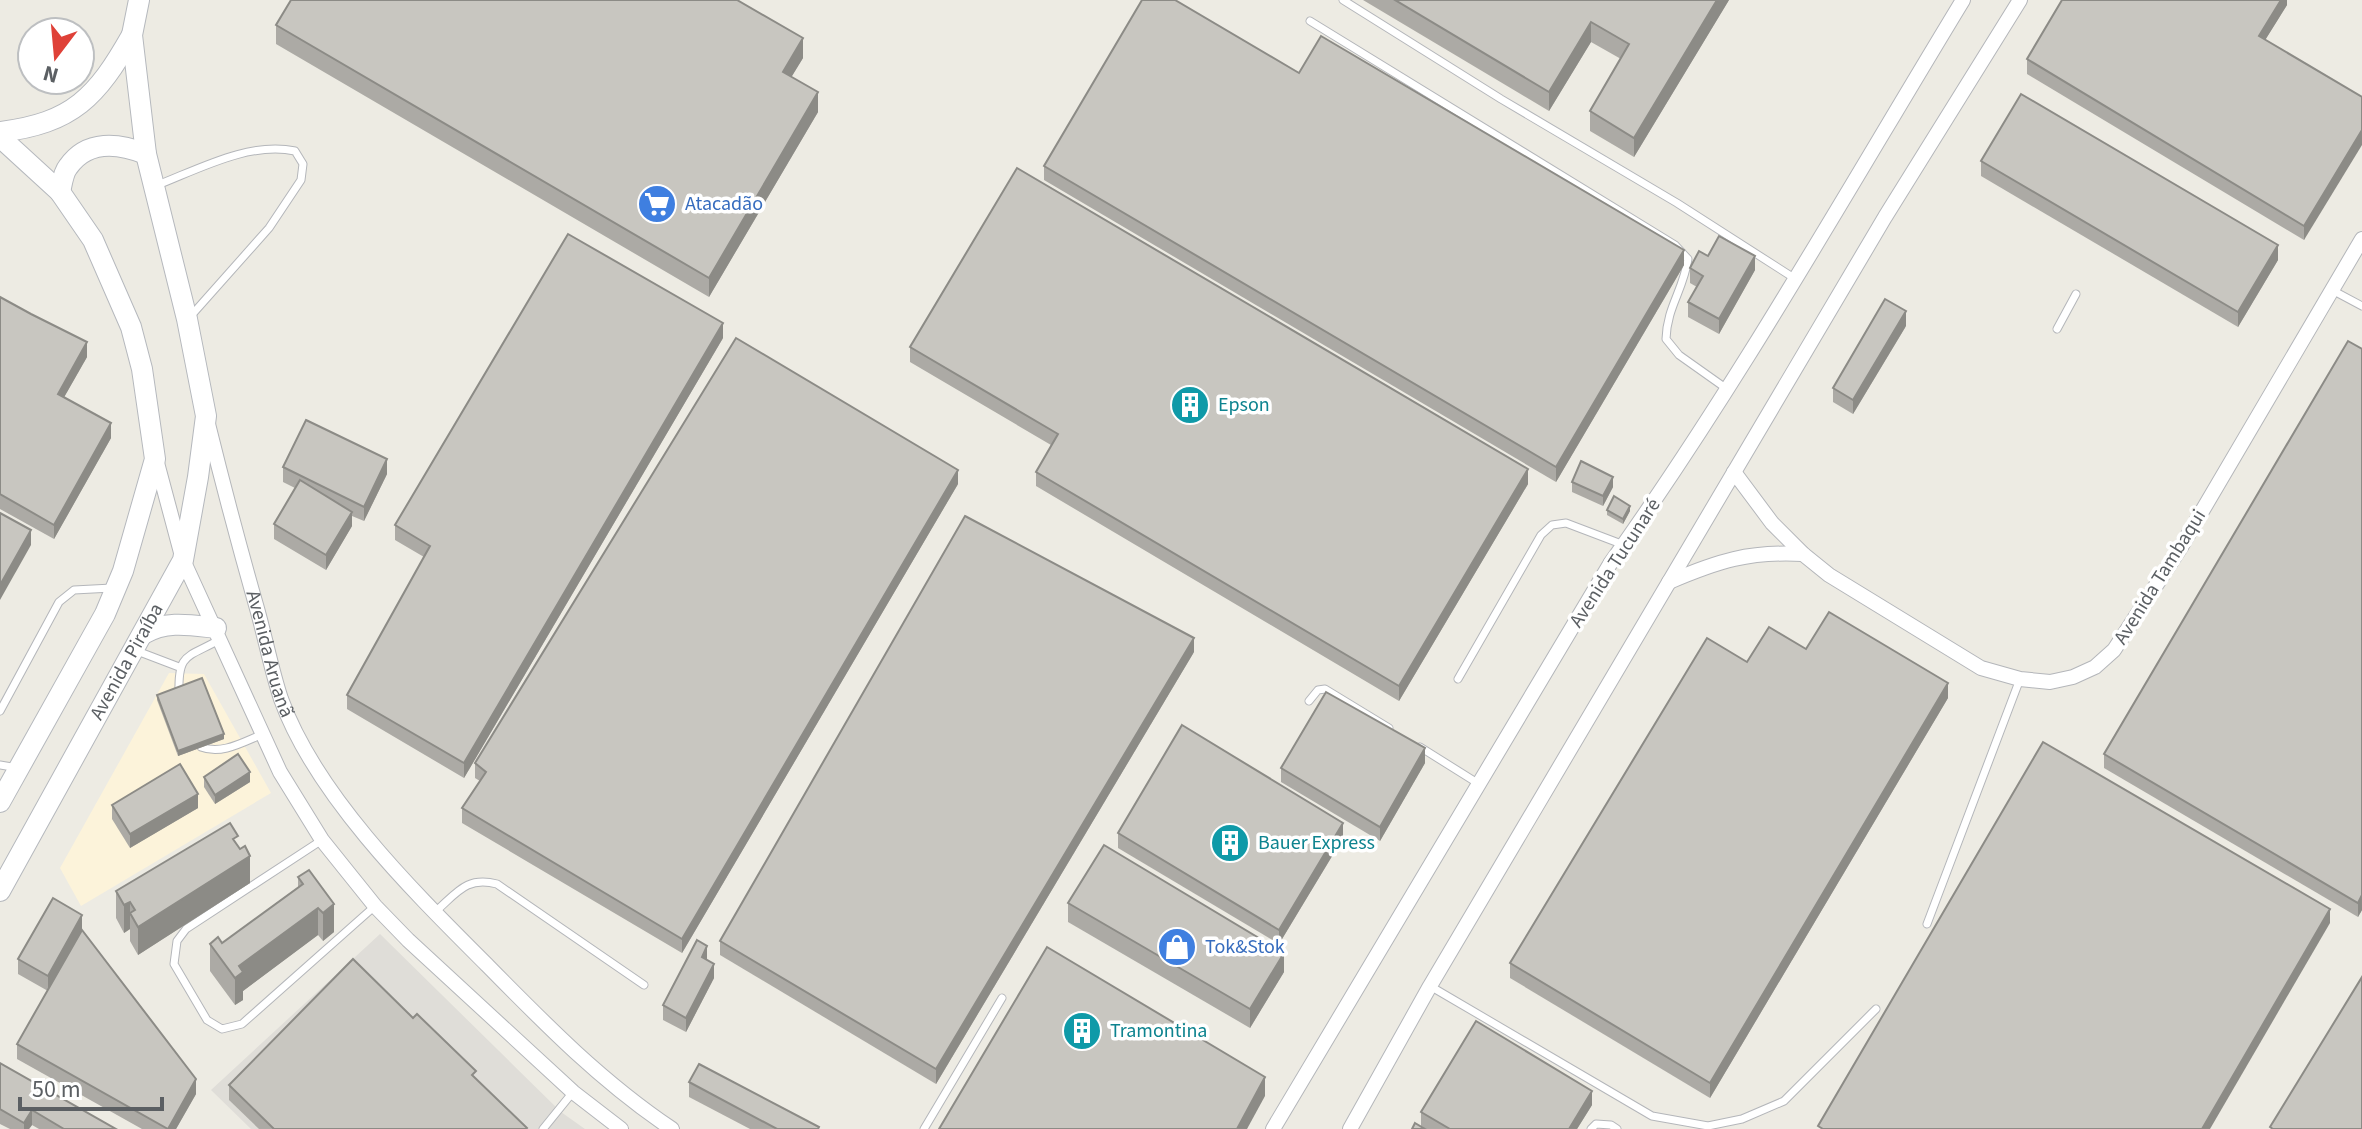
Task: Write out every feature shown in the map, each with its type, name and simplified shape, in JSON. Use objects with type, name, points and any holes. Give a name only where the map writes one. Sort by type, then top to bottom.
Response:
[{"type":"main road","points":[[0,135],[60,118],[78,106],[111,71],[132,35],[139,0]]},
{"type":"main road","name":"Avenida Aruanã","points":[[132,35],[146,154],[187,319],[206,416]]},
{"type":"main road","name":"Avenida Aruanã","points":[[0,135],[60,192],[93,240],[131,327],[145,383],[155,459]]},
{"type":"main road","points":[[60,192],[67,168],[83,152],[101,145],[125,146],[146,154]]},
{"type":"main road","name":"Avenida Piraíba","points":[[0,891],[183,560],[206,416]]},
{"type":"main road","points":[[0,802],[9,767],[105,614],[116,589],[155,459]]},
{"type":"main road","points":[[139,642],[156,627],[179,623],[218,633]]},
{"type":"street","name":"Avenida Tucunaré","points":[[1273,1129],[1624,545],[1668,484],[1728,390],[1963,0]]},
{"type":"street","points":[[1350,1129],[1430,986],[1885,217],[2020,0]]},
{"type":"street","name":"Avenida Tambaqui","points":[[1734,472],[1772,523],[1829,575],[1981,668],[2020,679],[2050,682],[2073,677],[2095,667],[2114,650],[2181,547],[2362,239]]},
{"type":"street","name":"Avenida Aruanã","points":[[206,416],[282,700],[307,752],[337,799],[435,912],[579,1058],[672,1129]]},
{"type":"street","name":"Avenida Aruanã","points":[[155,459],[183,560],[280,772],[322,840],[375,906],[408,940],[573,1092],[621,1129]]},
{"type":"street","points":[[1669,582],[1727,560],[1758,553],[1803,554]]},
{"type":"lane","points":[[1343,0],[1501,99],[1677,203],[1794,278]]},
{"type":"lane","points":[[1310,21],[1675,245],[1688,259],[1685,280],[1667,318],[1666,339],[1679,355],[1728,390]]},
{"type":"lane","points":[[154,186],[233,156],[278,148],[295,151],[303,164],[301,180],[269,228],[187,319]]},
{"type":"lane","points":[[2332,290],[2362,306]]},
{"type":"lane","points":[[2057,329],[2076,294]]},
{"type":"lane","points":[[1458,679],[1541,535],[1552,525],[1566,523],[1624,545]]},
{"type":"lane","points":[[0,711],[59,602],[74,590],[116,589]]},
{"type":"lane","points":[[179,692],[179,667],[218,633]]},
{"type":"lane","points":[[139,642],[179,667]]},
{"type":"lane","points":[[1927,924],[2020,679]]},
{"type":"lane","points":[[1309,701],[1318,690],[1325,689],[1392,730]]},
{"type":"lane","points":[[201,747],[211,751],[222,750],[263,734]]},
{"type":"lane","points":[[1417,745],[1479,784]]},
{"type":"lane","points":[[322,840],[186,929],[177,941],[174,964],[207,1020],[222,1029],[242,1024],[375,906]]},
{"type":"lane","points":[[435,912],[469,883],[481,880],[497,884],[644,985]]},
{"type":"lane","points":[[1430,986],[1652,1116],[1708,1126],[1742,1119],[1784,1101],[1876,1009]]},
{"type":"lane","points":[[924,1129],[1002,998]]},
{"type":"lane","points":[[543,1129],[573,1092]]},
{"type":"lane","points":[[1591,1129],[1596,1124],[1611,1125],[1617,1129]]},
{"type":"shaded area","points":[[169,673],[204,674],[271,793],[81,906],[60,868]]},
{"type":"shaded area","points":[[380,934],[561,1112],[585,1129],[251,1129],[211,1090]]},
{"type":"building","name":"Atacadão","points":[[291,0],[737,0],[803,38],[783,72],[818,92],[709,278],[276,25]]},
{"type":"building","points":[[1142,0],[1175,0],[1299,73],[1321,36],[1684,250],[1556,467],[1044,166]]},
{"type":"building","points":[[1395,0],[1717,0],[1634,138],[1590,111],[1629,44],[1591,22],[1549,92]]},
{"type":"building","points":[[2062,0],[2281,0],[2259,36],[2362,97],[2362,130],[2304,226],[2027,59]]},
{"type":"building","points":[[2021,94],[2278,245],[2238,312],[1981,161]]},
{"type":"building","name":"Epson","points":[[1017,168],[1528,469],[1399,686],[1036,472],[1058,434],[910,347]]},
{"type":"building","points":[[568,234],[723,323],[464,763],[347,695],[430,546],[395,525]]},
{"type":"building","points":[[1719,236],[1755,256],[1719,319],[1688,302],[1703,276],[1690,268],[1699,251],[1708,256]]},
{"type":"building","points":[[0,297],[87,342],[58,394],[111,423],[54,525],[0,494]]},
{"type":"building","points":[[1885,299],[1906,311],[1853,400],[1833,388]]},
{"type":"building","points":[[736,338],[958,470],[682,939],[462,808],[486,772],[475,763]]},
{"type":"building","points":[[2348,341],[2362,349],[2362,895],[2358,903],[2104,754]]},
{"type":"building","points":[[306,420],[387,459],[364,507],[283,467]]},
{"type":"building","points":[[1581,461],[1613,477],[1603,496],[1572,482]]},
{"type":"building","points":[[300,480],[352,512],[326,555],[274,524]]},
{"type":"building","points":[[1614,496],[1630,506],[1623,519],[1607,510]]},
{"type":"building","points":[[0,513],[31,530],[0,585]]},
{"type":"building","points":[[965,516],[1194,638],[936,1069],[720,941]]},
{"type":"building","points":[[1829,612],[1948,683],[1710,1083],[1510,963],[1707,638],[1747,662],[1769,627],[1806,649]]},
{"type":"building","points":[[202,678],[224,734],[178,751],[157,695]]},
{"type":"building","points":[[1326,692],[1425,748],[1380,827],[1281,768]]},
{"type":"building","name":"Bauer Express","points":[[1182,725],[1343,823],[1279,930],[1118,833]]},
{"type":"building","points":[[2043,742],[2330,909],[2202,1129],[1823,1129],[1818,1126]]},
{"type":"building","points":[[238,754],[250,772],[215,795],[204,777]]},
{"type":"building","points":[[180,764],[198,794],[130,834],[112,805]]},
{"type":"building","points":[[230,823],[238,836],[233,839],[240,849],[245,846],[250,856],[138,927],[130,913],[135,910],[130,902],[124,905],[116,891]]},
{"type":"building","name":"Tok&Stok","points":[[1104,845],[1284,953],[1250,1009],[1068,903]]},
{"type":"building","points":[[309,870],[334,904],[323,913],[318,908],[239,966],[243,972],[235,978],[210,944],[218,937],[222,943],[303,884],[298,877]]},
{"type":"building","points":[[53,898],[82,915],[48,976],[18,959]]},
{"type":"building","points":[[82,930],[196,1079],[168,1129],[17,1044]]},
{"type":"building","points":[[697,940],[707,946],[702,957],[714,964],[686,1018],[663,1005]]},
{"type":"building","name":"Tramontina","points":[[1047,947],[1265,1077],[1237,1129],[939,1129]]},
{"type":"building","points":[[353,959],[413,1018],[417,1014],[476,1071],[472,1075],[527,1128],[274,1129],[229,1085]]},
{"type":"building","points":[[2362,977],[2362,1129],[2273,1129],[2270,1127]]},
{"type":"building","points":[[1476,1021],[1592,1091],[1569,1129],[1450,1129],[1421,1112]]},
{"type":"building","points":[[0,1063],[116,1129],[64,1129],[32,1110],[24,1123],[0,1109]]},
{"type":"building","points":[[699,1064],[818,1129],[777,1129],[689,1082]]},
{"type":"place","name":"Atacadão","points":[[657,204]]},
{"type":"place","name":"Epson","points":[[1190,405]]},
{"type":"place","name":"Bauer Express","points":[[1230,843]]},
{"type":"place","name":"Tok&Stok","points":[[1177,947]]},
{"type":"place","name":"Tramontina","points":[[1082,1031]]}]
